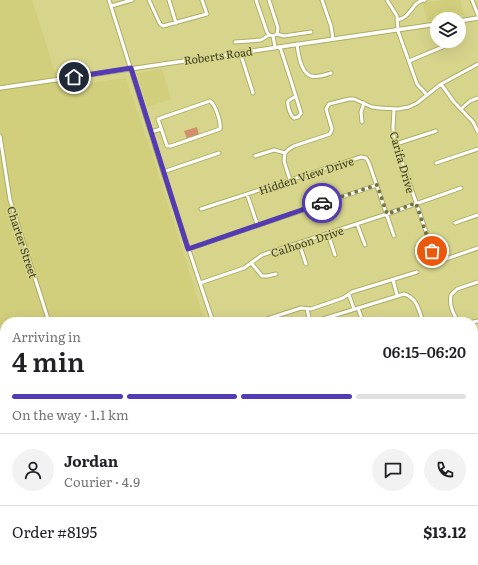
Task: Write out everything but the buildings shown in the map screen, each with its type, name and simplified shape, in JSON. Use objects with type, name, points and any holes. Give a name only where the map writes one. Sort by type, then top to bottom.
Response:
[{"type":"main road","points":[[466,19],[478,16]]},
{"type":"main road","name":"Roberts Road","points":[[0,88],[430,25]]},
{"type":"street","points":[[109,0],[163,172],[211,317]]},
{"type":"street","points":[[111,6],[132,0]]},
{"type":"street","points":[[150,0],[161,25],[207,14],[202,0]]},
{"type":"street","points":[[169,0],[176,22]]},
{"type":"street","points":[[256,0],[269,35]]},
{"type":"street","points":[[269,0],[278,28],[277,34]]},
{"type":"street","points":[[322,0],[333,39]]},
{"type":"street","points":[[387,0],[397,16],[396,20],[398,31],[417,84],[427,96]]},
{"type":"street","points":[[396,20],[406,17],[418,2],[423,0]]},
{"type":"street","points":[[472,0],[478,16]]},
{"type":"street","points":[[235,42],[261,40],[269,35],[273,36],[277,34],[284,36],[311,32]]},
{"type":"street","points":[[273,36],[275,47]]},
{"type":"street","points":[[297,44],[303,68],[307,74],[317,77],[331,73]]},
{"type":"street","points":[[280,47],[296,96],[301,113],[298,117],[294,118],[292,116],[288,101],[296,96]]},
{"type":"street","points":[[409,61],[440,48]]},
{"type":"street","points":[[240,52],[253,93]]},
{"type":"street","points":[[290,180],[284,161],[285,153],[294,146],[330,134],[332,129],[326,109],[329,104],[354,99],[372,107],[394,109],[403,108],[413,105],[441,84],[478,64]]},
{"type":"street","points":[[441,84],[461,109],[474,122],[478,132]]},
{"type":"street","points":[[461,109],[470,101],[478,98]]},
{"type":"street","points":[[210,102],[214,104],[220,128],[218,130],[169,146],[166,144],[161,129],[158,118],[210,102]]},
{"type":"street","points":[[362,122],[361,112],[364,103]]},
{"type":"street","name":"Carifa Drive","points":[[394,109],[393,131],[396,144],[432,252],[438,258],[446,259],[478,248]]},
{"type":"street","points":[[151,132],[161,129]]},
{"type":"street","points":[[396,144],[436,130]]},
{"type":"street","name":"Charter Street","points":[[0,136],[10,200],[47,317]]},
{"type":"street","points":[[436,163],[478,149]]},
{"type":"street","points":[[254,156],[274,150],[285,153]]},
{"type":"street","points":[[163,172],[219,153]]},
{"type":"street","name":"Hidden View Drive","points":[[201,209],[357,159],[366,158],[370,163],[377,185]]},
{"type":"street","points":[[188,249],[236,233],[257,224],[377,185],[394,236]]},
{"type":"street","name":"Calhoon Drive","points":[[200,282],[244,268],[252,264],[262,255],[461,188]]},
{"type":"street","points":[[247,194],[257,224]]},
{"type":"street","points":[[455,223],[478,215]]},
{"type":"street","points":[[357,224],[365,245]]},
{"type":"street","points":[[328,234],[335,255]]},
{"type":"street","points":[[298,243],[306,264]]},
{"type":"street","points":[[252,264],[262,276],[276,274]]},
{"type":"street","points":[[273,317],[301,308],[311,309],[339,300],[352,292],[417,272]]},
{"type":"street","points":[[393,280],[397,295]]},
{"type":"street","points":[[456,317],[452,309],[450,298],[453,292],[478,282]]},
{"type":"street","points":[[329,317],[404,294],[414,300],[420,317]]},
{"type":"street","points":[[349,295],[360,317]]},
{"type":"street","points":[[306,309],[308,317]]},
{"type":"shaded area","points":[[0,0],[32,0],[60,87],[126,78],[153,157],[203,317],[0,317]]},
{"type":"shaded area","points":[[443,0],[460,0],[463,12],[430,12],[430,21],[428,21],[422,3]]},
{"type":"shaded area","points":[[162,69],[171,99],[147,107],[137,74]]},
{"type":"shaded area","points":[[197,127],[199,135],[187,139],[184,131]]},
{"type":"way so far","points":[[322,203],[377,185],[387,214],[416,203],[432,251]]},
{"type":"route","points":[[74,77],[131,68],[188,249],[322,203]]}]
